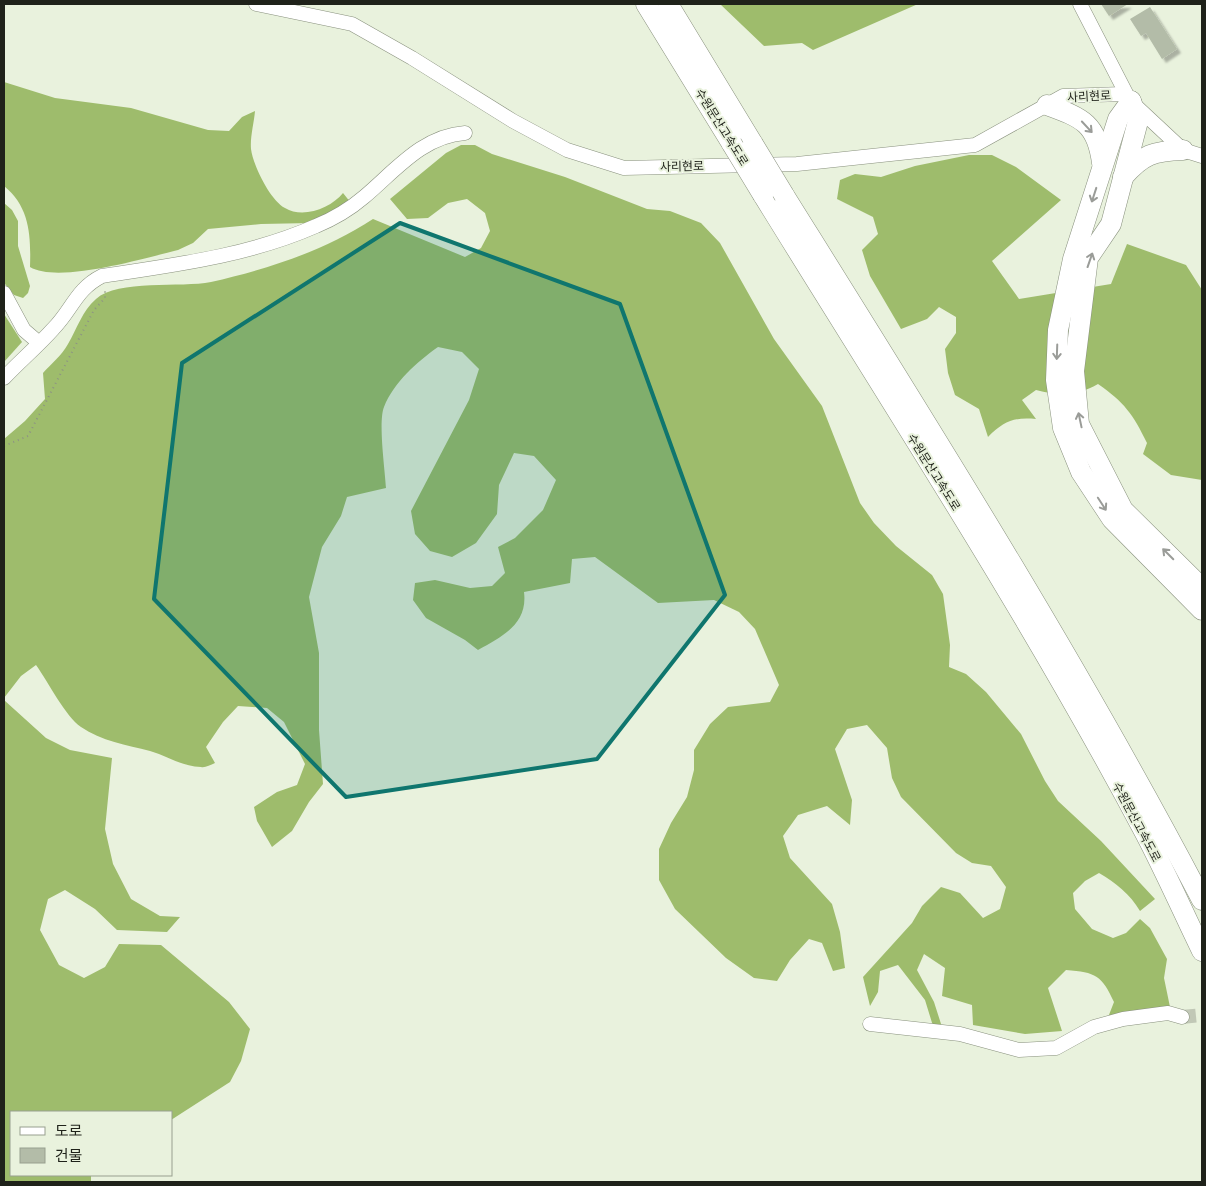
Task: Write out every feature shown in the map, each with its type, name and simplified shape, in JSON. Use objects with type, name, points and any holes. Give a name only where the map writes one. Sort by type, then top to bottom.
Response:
[{"type":"highway","name":"수원문산고속도로","points":[[646,4],[972,533],[1054,672],[1145,833],[1202,951]]},
{"type":"highway","name":"수원문산고속도로","points":[[668,4],[784,195],[982,511],[1075,668],[1202,900]]},
{"type":"highway","points":[[1131,101],[1118,119],[1073,259],[1058,330],[1056,380],[1063,428],[1081,472],[1112,519],[1202,610]]},
{"type":"highway","points":[[1131,101],[1138,121],[1111,224],[1088,258],[1074,371],[1079,424],[1123,510],[1202,588]]},
{"type":"highway","points":[[1047,105],[1085,122],[1099,141],[1103,169]]},
{"type":"highway","points":[[1123,177],[1145,156],[1157,151],[1183,150]]},
{"type":"street","name":"사리현로","points":[[256,4],[319,10],[352,24],[412,58],[513,121],[567,150],[624,168],[798,164],[975,145],[1063,96],[1123,94],[1183,150],[1202,156]]},
{"type":"street","name":"사리현로","points":[[1080,4],[1131,101]]},
{"type":"street","points":[[4,378],[38,342],[54,329],[80,291],[91,281],[105,275],[247,252],[315,227],[346,210],[364,197],[425,145],[454,134],[465,133]]},
{"type":"street","points":[[4,293],[24,330],[38,342]]},
{"type":"street","points":[[870,1024],[960,1034],[1019,1050],[1056,1048],[1094,1027],[1123,1019],[1168,1013],[1182,1017]]},
{"type":"path","points":[[4,446],[28,436],[94,310],[105,298],[105,275]]},
{"type":"highlighted area","points":[[400,223],[620,304],[725,595],[597,759],[346,797],[154,599],[182,363]]},
{"type":"green space","points":[[720,4],[918,4],[813,50],[802,43],[764,46]]},
{"type":"green space","points":[[4,82],[55,98],[131,108],[208,130],[229,131],[242,117],[255,111],[251,140],[252,156],[263,182],[279,204],[292,211],[308,212],[324,207],[343,193],[351,203],[311,223],[261,224],[208,229],[193,243],[178,250],[102,268],[60,273],[30,267],[29,233],[24,213],[13,194],[4,186]]},
{"type":"green space","points":[[461,145],[475,145],[492,154],[565,177],[647,209],[670,211],[701,223],[720,243],[774,339],[822,406],[860,503],[874,523],[896,546],[932,575],[943,594],[950,645],[949,667],[966,674],[986,692],[1021,734],[1045,781],[1058,801],[1101,841],[1155,899],[1140,911],[1122,889],[1099,873],[1085,881],[1073,893],[1075,909],[1092,929],[1113,938],[1126,933],[1140,919],[1150,928],[1167,959],[1164,978],[1170,1007],[1107,1020],[1114,1002],[1106,986],[1091,974],[1066,970],[1048,988],[1062,1031],[1025,1034],[973,1025],[972,1005],[942,996],[945,968],[924,954],[917,970],[934,1002],[942,1027],[933,1026],[925,1000],[898,965],[880,971],[878,992],[870,1006],[863,977],[912,923],[922,906],[941,887],[960,893],[983,918],[1000,909],[1006,887],[991,866],[972,863],[956,853],[901,797],[892,778],[887,748],[867,725],[847,729],[835,749],[852,800],[850,825],[827,806],[798,815],[783,836],[790,858],[832,904],[840,932],[845,968],[833,971],[822,943],[809,939],[790,960],[777,981],[754,978],[726,958],[675,909],[659,880],[659,849],[671,823],[687,797],[694,770],[694,750],[710,724],[728,707],[770,702],[779,685],[755,629],[739,612],[714,600],[658,603],[595,557],[572,559],[570,583],[524,592],[522,613],[518,621],[505,634],[478,650],[465,640],[426,618],[413,600],[415,583],[435,580],[470,588],[492,586],[505,573],[498,547],[515,538],[543,510],[556,480],[534,456],[514,453],[499,485],[497,514],[476,543],[452,557],[430,551],[415,534],[411,511],[469,400],[479,369],[462,352],[438,347],[414,366],[394,389],[388,398],[382,414],[386,488],[347,497],[341,516],[322,547],[309,597],[319,653],[319,730],[323,784],[309,802],[292,831],[272,847],[257,821],[254,807],[277,792],[297,785],[305,764],[284,722],[267,708],[238,706],[223,722],[206,747],[215,763],[203,767],[180,763],[156,753],[106,739],[89,732],[69,715],[36,665],[21,676],[4,698],[4,439],[25,421],[45,399],[43,373],[66,348],[83,315],[91,304],[106,293],[119,289],[134,286],[211,282],[274,265],[335,241],[373,219],[465,257],[481,248],[490,231],[485,213],[467,199],[448,203],[428,218],[407,219],[390,199],[446,153]]},
{"type":"green space","points":[[969,155],[992,155],[1016,167],[1061,200],[992,261],[1019,299],[1111,284],[1127,244],[1186,265],[1202,290],[1202,480],[1171,475],[1143,454],[1147,443],[1132,416],[1115,397],[1098,384],[1083,391],[1068,394],[1036,390],[1022,400],[1036,419],[1010,421],[999,427],[988,437],[979,409],[955,395],[948,373],[945,349],[956,333],[956,317],[939,307],[927,319],[901,329],[870,276],[862,250],[878,234],[873,217],[837,199],[840,180],[855,174],[881,177],[915,166]]},
{"type":"green space","points":[[4,203],[12,210],[18,221],[18,246],[30,286],[28,293],[23,298],[14,295],[5,284]]},
{"type":"green space","points":[[4,314],[22,342],[4,362]]},
{"type":"green space","points":[[4,700],[46,738],[70,750],[112,758],[105,829],[113,864],[131,899],[160,916],[180,917],[167,932],[117,930],[95,909],[65,890],[48,899],[40,930],[59,965],[84,978],[105,967],[119,944],[161,945],[229,1002],[250,1029],[241,1061],[230,1082],[172,1119],[172,1111],[10,1111],[10,1176],[91,1176],[91,1182],[4,1182]]},
{"type":"building","points":[[1101,4],[1128,4],[1109,16]]},
{"type":"building","points":[[1150,7],[1177,49],[1162,59],[1146,33],[1141,36],[1130,19]]},
{"type":"tunnel","points":[[1182,1017],[1202,1015]]}]
